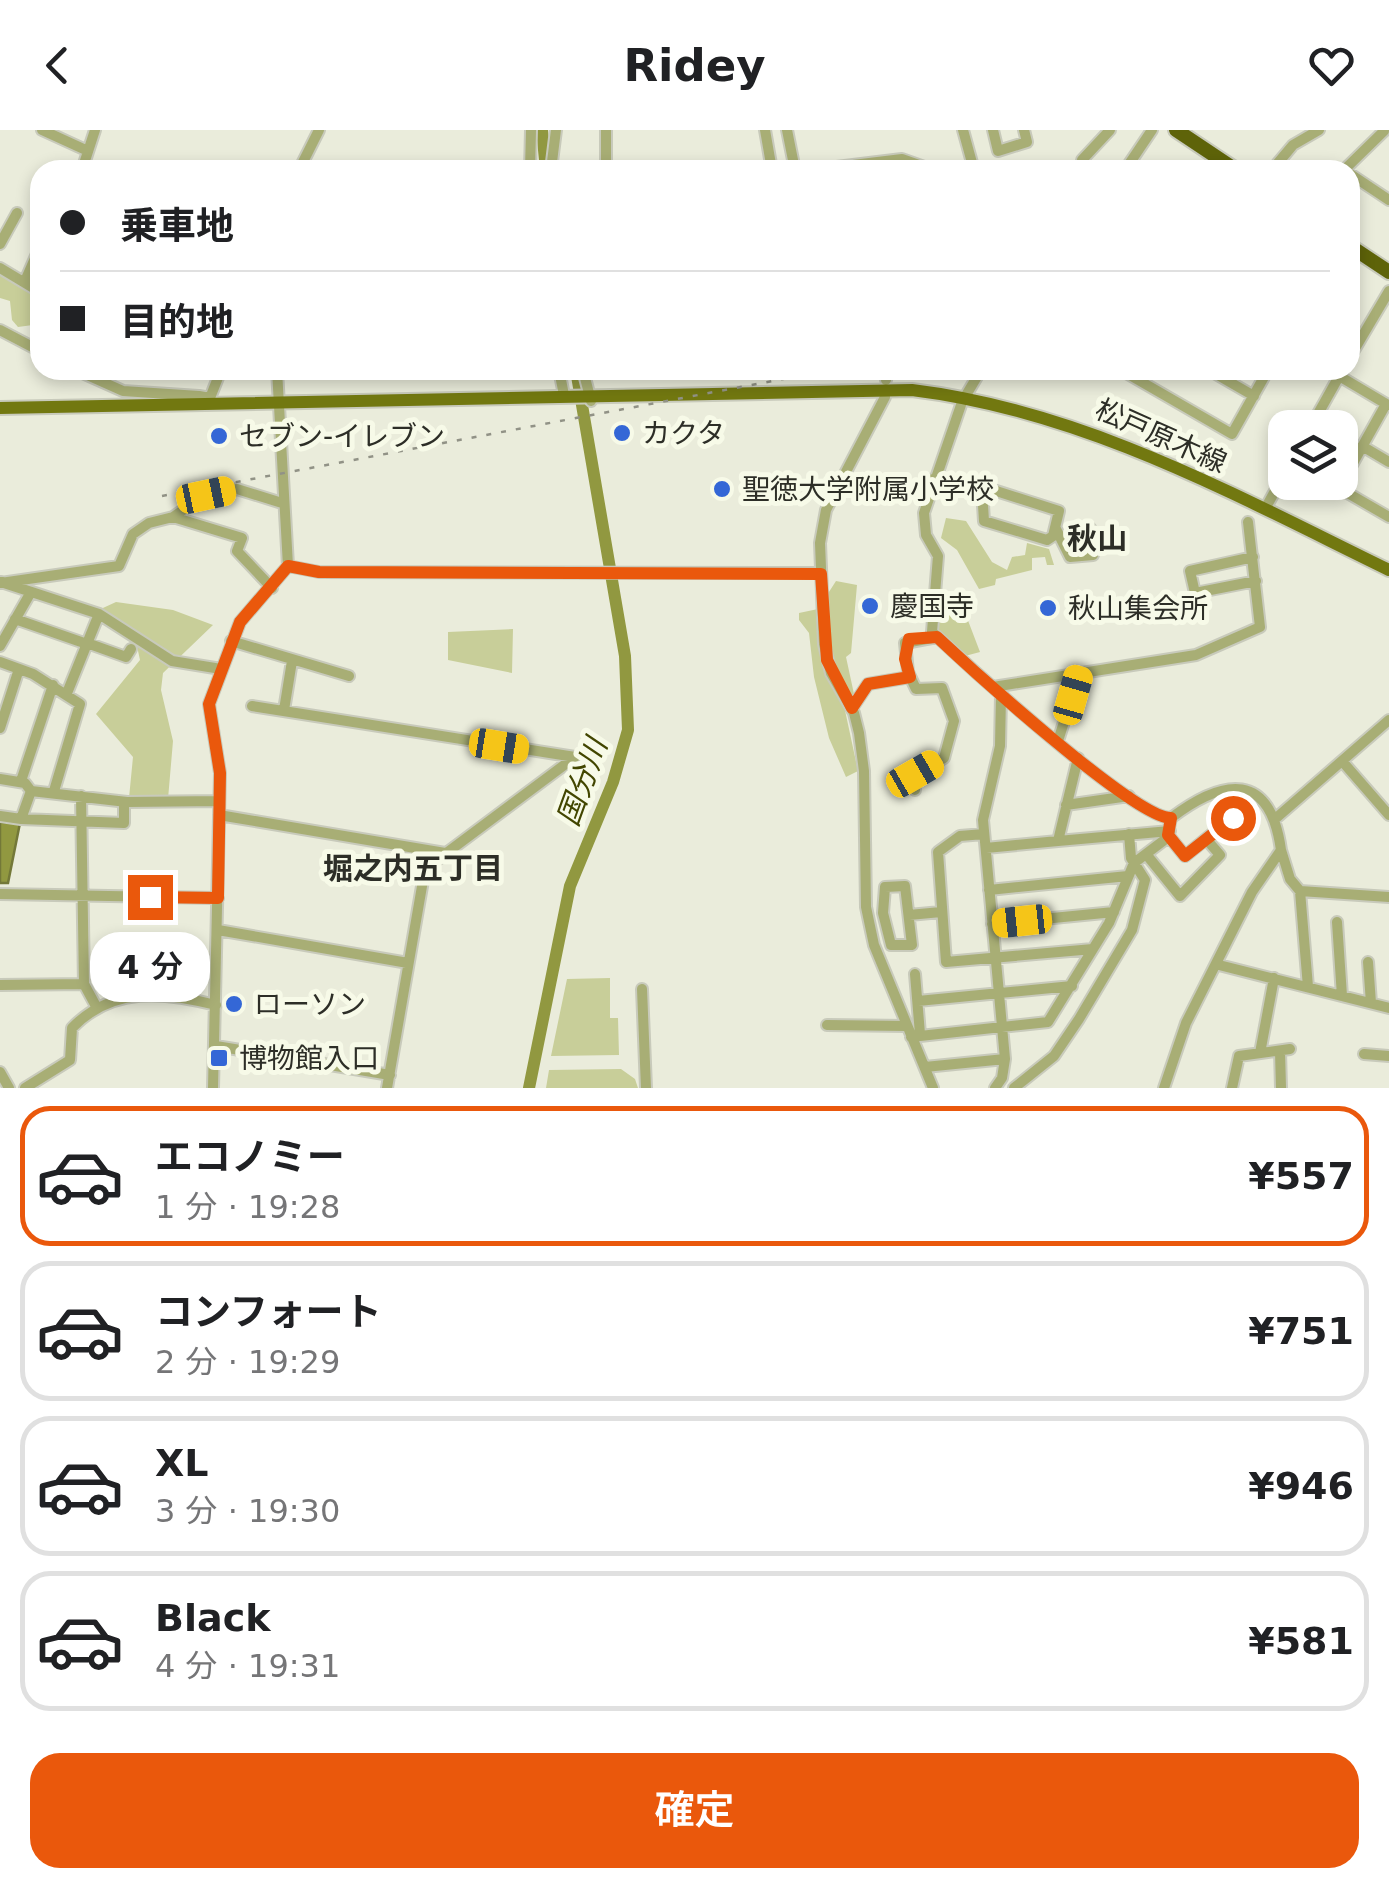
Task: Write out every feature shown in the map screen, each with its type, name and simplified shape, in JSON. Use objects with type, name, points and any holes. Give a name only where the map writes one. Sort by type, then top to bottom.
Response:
[{"type":"highway","points":[[1185,132],[1223,160]]},
{"type":"highway","points":[[1360,253],[1389,272]]},
{"type":"main road","name":"松戸原木線","points":[[0,408],[564,395],[591,398],[883,388],[965,396],[1074,424],[1389,570]]},
{"type":"street","points":[[42,130],[88,151]]},
{"type":"street","points":[[85,160],[95,130]]},
{"type":"street","points":[[304,160],[319,130]]},
{"type":"street","points":[[530,160],[531,130]]},
{"type":"street","points":[[552,160],[556,130]]},
{"type":"street","points":[[606,130],[606,160]]},
{"type":"street","points":[[764,130],[770,160]]},
{"type":"street","points":[[786,130],[793,160]]},
{"type":"street","points":[[963,130],[971,160]]},
{"type":"street","points":[[993,130],[998,150],[1027,142],[1024,130]]},
{"type":"street","points":[[1082,160],[1110,130]]},
{"type":"street","points":[[1132,160],[1152,130]]},
{"type":"street","points":[[1281,160],[1293,146],[1319,130]]},
{"type":"street","points":[[1357,160],[1386,132]]},
{"type":"street","points":[[1360,180],[1389,200]]},
{"type":"street","points":[[0,244],[16,213]]},
{"type":"street","points":[[0,268],[30,285]]},
{"type":"street","points":[[25,281],[30,270]]},
{"type":"street","points":[[1360,339],[1389,291]]},
{"type":"street","points":[[0,330],[30,346]]},
{"type":"street","points":[[100,380],[123,390],[210,401],[218,380]]},
{"type":"street","points":[[213,1088],[220,801],[209,704],[240,622],[288,566],[278,380]]},
{"type":"street","points":[[561,380],[564,395]]},
{"type":"street","points":[[586,380],[591,398]]},
{"type":"street","points":[[975,380],[933,480],[924,520],[926,535],[938,556],[932,632],[1078,758],[1154,814],[1171,818]]},
{"type":"street","points":[[1138,380],[1232,434],[1263,380]]},
{"type":"street","points":[[1226,380],[1254,396]]},
{"type":"street","points":[[1319,410],[1333,380]]},
{"type":"street","points":[[1349,380],[1388,405],[1339,488],[1389,517]]},
{"type":"street","points":[[884,397],[826,510],[821,574],[827,660],[852,708],[864,771],[866,907],[874,945],[933,1088]]},
{"type":"street","points":[[1362,446],[1389,462]]},
{"type":"street","points":[[227,478],[232,490]]},
{"type":"street","points":[[933,480],[982,490],[1059,511],[1056,529],[1046,540],[984,521],[982,490]]},
{"type":"street","points":[[1,582],[120,566],[133,534],[149,523],[173,517],[192,501],[232,490],[282,504]]},
{"type":"street","points":[[1265,510],[1270,500]]},
{"type":"street","points":[[173,517],[242,538],[236,551],[272,588]]},
{"type":"street","points":[[997,691],[1208,652],[1260,628],[1248,522]]},
{"type":"street","points":[[1056,529],[1070,556],[1093,555],[1090,528]]},
{"type":"street","points":[[1253,557],[1190,571],[1194,593],[1256,581]]},
{"type":"street","points":[[288,566],[319,572],[821,574]]},
{"type":"street","points":[[1,582],[99,614],[172,660],[221,669]]},
{"type":"street","points":[[0,646],[31,592]]},
{"type":"street","points":[[67,693],[99,614]]},
{"type":"street","points":[[15,620],[126,657],[131,649]]},
{"type":"street","points":[[915,790],[915,774],[944,758],[954,722],[942,688],[918,690],[910,677],[905,642],[937,637]]},
{"type":"street","points":[[232,641],[349,676]]},
{"type":"street","points":[[284,710],[292,661]]},
{"type":"street","points":[[0,662],[52,685],[80,704],[54,791]]},
{"type":"street","points":[[0,728],[19,669]]},
{"type":"street","points":[[1058,741],[1079,674]]},
{"type":"street","points":[[852,708],[868,684],[910,677]]},
{"type":"street","points":[[21,782],[52,685]]},
{"type":"street","points":[[995,1088],[1002,1078],[1005,1059],[983,815],[1000,746],[997,691]]},
{"type":"street","points":[[252,706],[576,757],[425,869],[388,1088]]},
{"type":"street","points":[[1275,820],[1282,809],[1389,720]]},
{"type":"street","points":[[1058,841],[1078,758]]},
{"type":"street","points":[[1342,761],[1389,815]]},
{"type":"street","points":[[0,778],[21,782],[31,791],[124,802],[220,801]]},
{"type":"street","points":[[827,1025],[913,1032],[1048,1022],[1114,912],[1134,863],[1169,833],[1171,818],[1193,802],[1232,786],[1252,791],[1275,820],[1290,879],[1300,890],[1308,987]]},
{"type":"street","points":[[20,819],[31,791]]},
{"type":"street","points":[[82,796],[84,984],[98,1008]]},
{"type":"street","points":[[1066,806],[1129,796]]},
{"type":"street","points":[[0,816],[124,823],[124,802]]},
{"type":"street","points":[[219,815],[445,853]]},
{"type":"street","points":[[1169,833],[1185,856],[1233,818]]},
{"type":"street","points":[[986,848],[1169,833]]},
{"type":"street","points":[[984,834],[960,836],[938,852],[946,962],[1093,950]]},
{"type":"street","points":[[1014,1088],[1054,1056],[1132,930],[1145,880],[1134,863],[1129,834]]},
{"type":"street","points":[[1146,854],[1180,896],[1220,855],[1206,840]]},
{"type":"street","points":[[1164,1088],[1186,1023],[1252,892],[1281,850]]},
{"type":"street","points":[[989,890],[1128,876]]},
{"type":"street","points":[[906,886],[908,915],[912,945],[891,945],[884,913],[884,887],[906,886]]},
{"type":"street","points":[[1300,890],[1389,898]]},
{"type":"street","points":[[0,894],[218,898]]},
{"type":"street","points":[[908,915],[942,912]]},
{"type":"street","points":[[992,924],[1114,912]]},
{"type":"street","points":[[1337,922],[1342,996]]},
{"type":"street","points":[[218,930],[408,962]]},
{"type":"street","points":[[1368,962],[1370,1003]]},
{"type":"street","points":[[1219,964],[1389,1008]]},
{"type":"street","points":[[913,1032],[918,1000],[915,974]]},
{"type":"street","points":[[1260,1053],[1274,978]]},
{"type":"street","points":[[0,985],[84,984]]},
{"type":"street","points":[[918,1000],[1072,986]]},
{"type":"street","points":[[642,989],[646,1088]]},
{"type":"street","points":[[25,1088],[70,1060],[69,1034],[113,999],[166,993],[216,1004]]},
{"type":"street","points":[[216,1046],[390,1075]]},
{"type":"street","points":[[1232,1088],[1239,1056],[1285,1050],[1281,1088]]},
{"type":"street","points":[[1364,1054],[1389,1056]]},
{"type":"street","points":[[925,1067],[1005,1059]]},
{"type":"street","points":[[0,1072],[10,1088]]},
{"type":"shaded area","points":[[0,271],[30,288],[30,325],[18,327],[12,320],[10,301],[0,298]]},
{"type":"shaded area","points":[[946,518],[966,521],[992,562],[1007,570],[1012,557],[1025,555],[1027,543],[1049,549],[1054,565],[1047,565],[1045,557],[1032,558],[1032,570],[996,579],[995,585],[979,589],[957,550],[941,538]]},
{"type":"shaded area","points":[[836,581],[857,585],[851,653],[846,657],[854,694],[843,701],[858,771],[846,777],[829,738],[814,677],[809,633],[799,620],[799,613],[818,609]]},
{"type":"shaded area","points":[[939,598],[964,610],[980,652],[965,656],[935,631]]},
{"type":"shaded area","points":[[116,602],[173,610],[213,625],[163,673],[161,690],[173,741],[168,799],[129,798],[133,757],[96,714],[140,660],[135,637],[100,623],[92,613]]},
{"type":"shaded area","points":[[513,629],[512,673],[448,660],[448,632]]},
{"type":"shaded area","points":[[0,822],[20,823],[8,883],[0,883]]},
{"type":"shaded area","points":[[610,978],[610,1018],[618,1018],[619,1055],[551,1056],[567,979]]},
{"type":"shaded area","points":[[621,1069],[635,1079],[638,1088],[546,1088],[549,1070]]},
{"type":"waterway","name":"国分川","points":[[542,130],[545,160]]},
{"type":"waterway","name":"国分川","points":[[529,1088],[570,886],[613,782],[628,730],[625,656],[578,380]]},
{"type":"railway","points":[[162,496],[778,380]]},
{"type":"place","name":"カクタ","points":[[622,433]]},
{"type":"place","name":"セブン-イレブン","points":[[219,436]]},
{"type":"place","name":"聖徳大学附属小学校","points":[[722,489]]},
{"type":"place","name":"慶国寺","points":[[870,606]]},
{"type":"place","name":"秋山集会所","points":[[1048,608]]},
{"type":"place","name":"ローソン","points":[[234,1004]]},
{"type":"place","name":"博物館入口","points":[[219,1058]]},
{"type":"district","name":"秋山","points":[[1097,538]]},
{"type":"district","name":"堀之内五丁目","points":[[413,868]]},
{"type":"route","points":[[150,897],[218,898],[220,773],[209,704],[240,622],[280,580],[288,566],[319,572],[821,574],[827,660],[852,708],[868,684],[910,677],[905,642],[937,637],[1078,758],[1154,814],[1171,818],[1168,835],[1185,856],[1233,818]]}]
